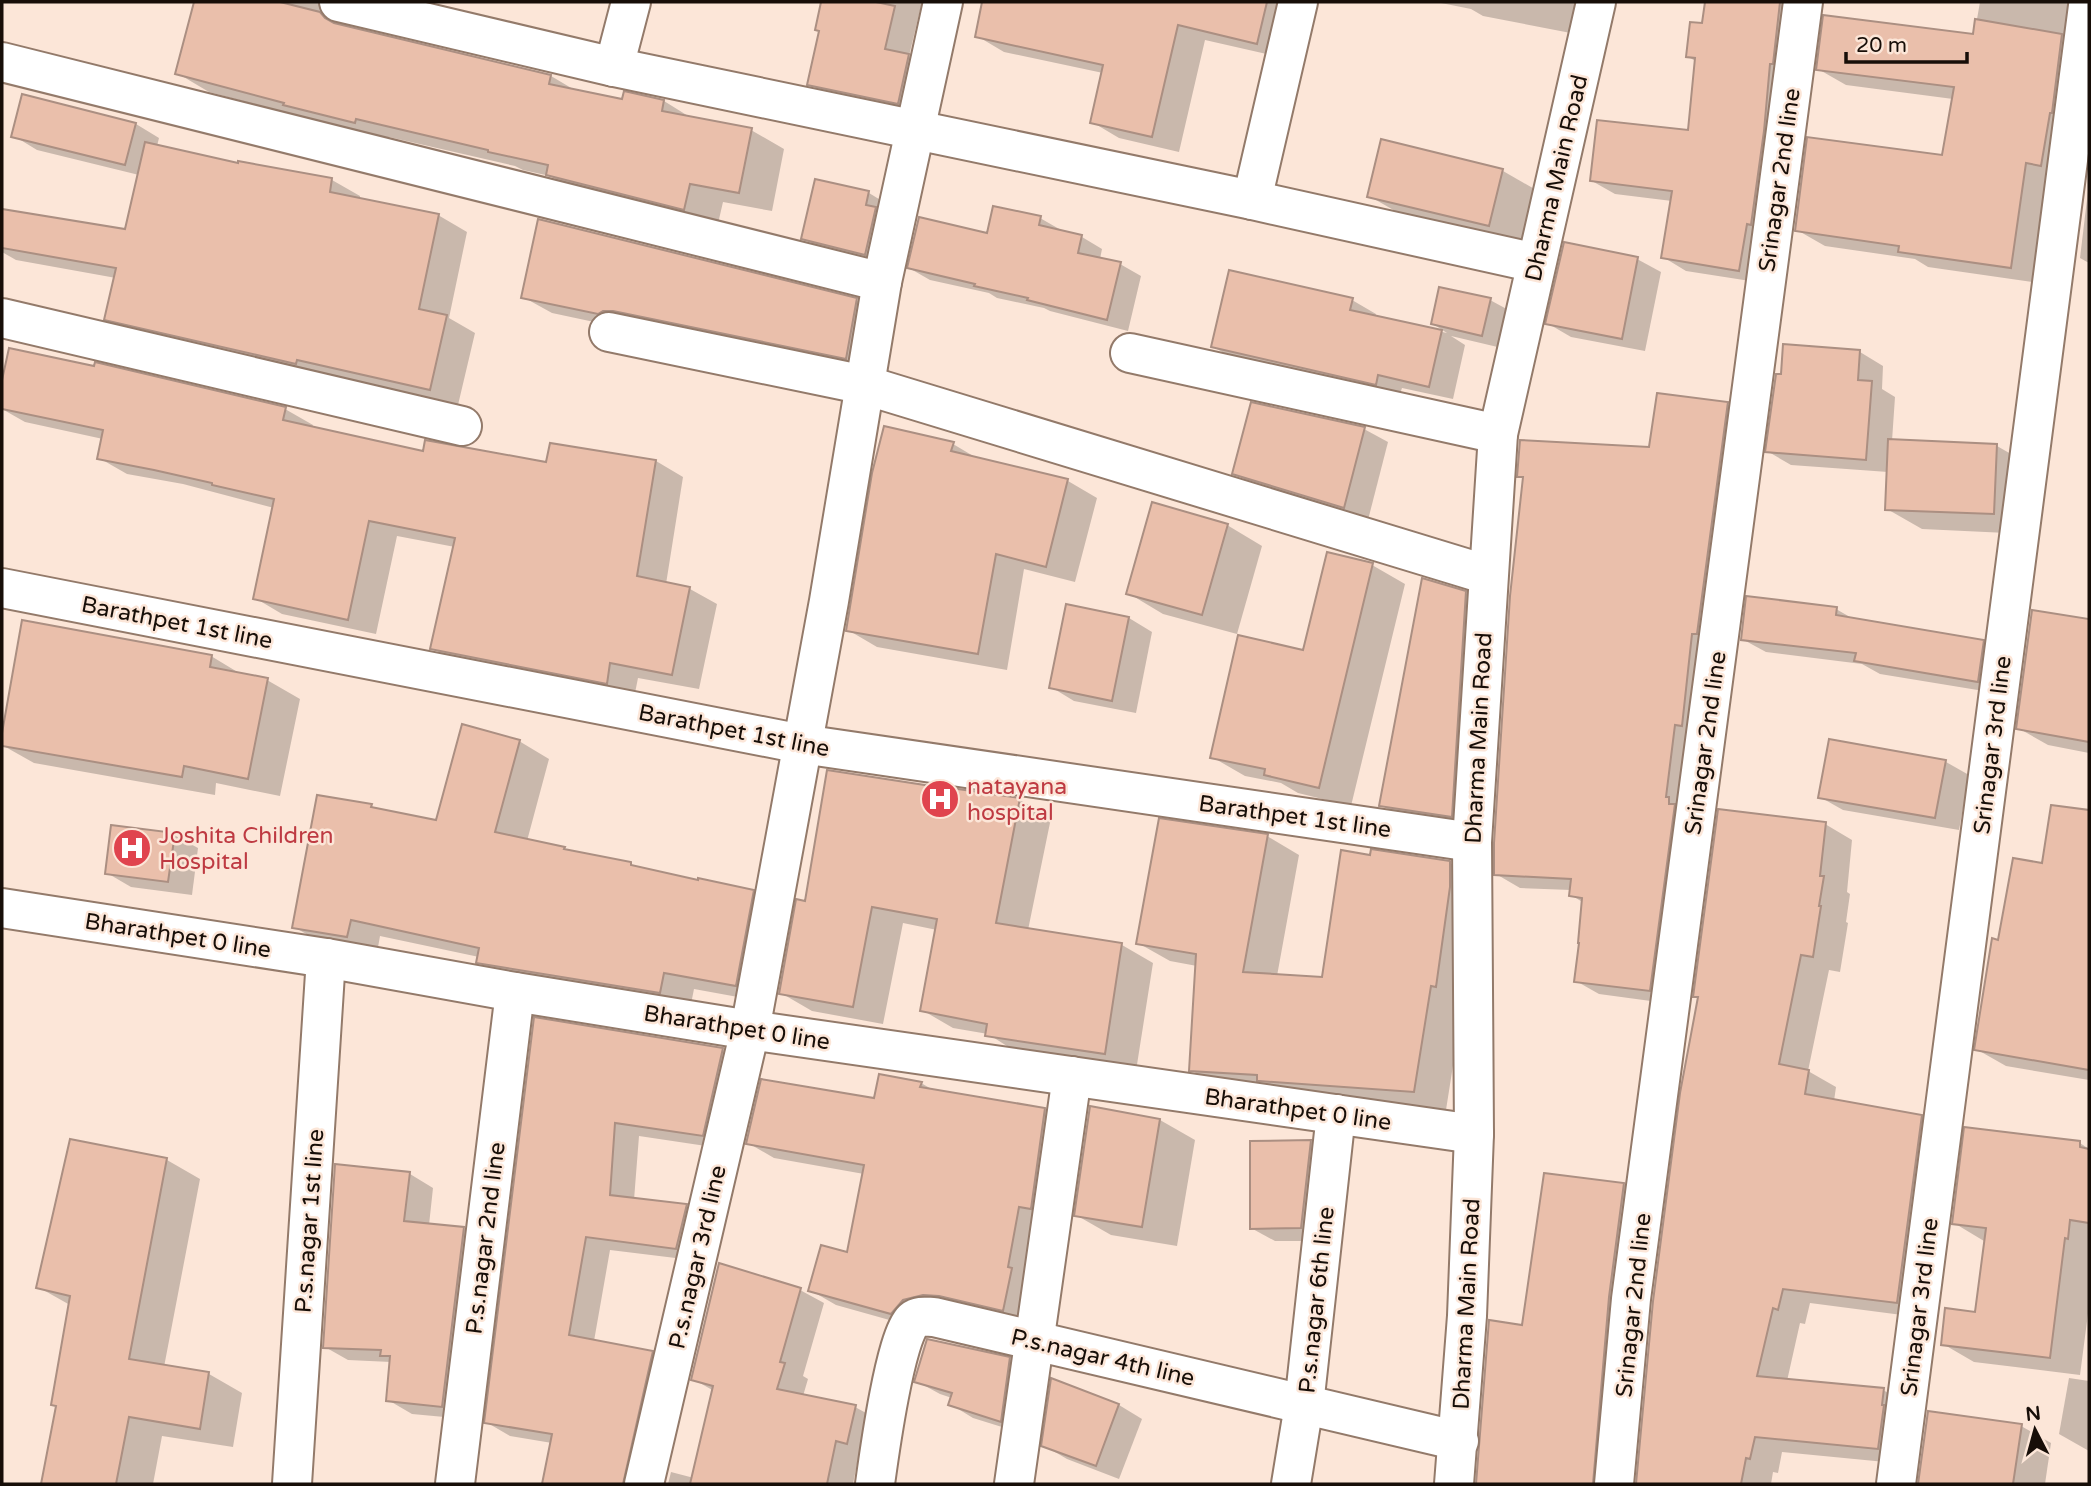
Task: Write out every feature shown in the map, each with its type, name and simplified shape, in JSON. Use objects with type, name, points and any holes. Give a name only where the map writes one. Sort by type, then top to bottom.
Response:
[{"type":"street","points":[[339,2],[614,67],[1252,200],[1536,263]]},
{"type":"street","points":[[614,67],[631,2]]},
{"type":"street","name":"P.s.nagar 3rd line","points":[[644,1484],[750,1030],[830,601],[882,282],[943,2]]},
{"type":"street","points":[[1252,200],[1298,2]]},
{"type":"street","name":"Dharma Main Road","points":[[1454,1484],[1467,1316],[1474,1134],[1472,842],[1498,434],[1596,2]]},
{"type":"street","name":"Srinagar 2nd line","points":[[1614,1484],[1633,1285],[1803,2]]},
{"type":"street","name":"Srinagar 3rd line","points":[[1896,1484],[2079,5]]},
{"type":"street","points":[[2,62],[882,282]]},
{"type":"street","points":[[2,318],[462,426]]},
{"type":"street","points":[[609,332],[865,384],[1488,575]]},
{"type":"street","points":[[1130,353],[1498,434]]},
{"type":"street","name":"Barathpet 1st line","points":[[2,588],[802,744],[1472,842]]},
{"type":"street","name":"Bharathpet 0 line","points":[[2,908],[326,958],[750,1030],[1474,1134]]},
{"type":"street","name":"P.s.nagar 1st line","points":[[292,1484],[326,958]]},
{"type":"street","name":"P.s.nagar 2nd line","points":[[456,1484],[515,992]]},
{"type":"street","points":[[1014,1484],[1072,1076]]},
{"type":"street","name":"P.s.nagar 6th line","points":[[1291,1484],[1304,1405],[1336,1114]]},
{"type":"street","name":"P.s.nagar 4th line","points":[[875,1484],[881,1439],[901,1345],[914,1320],[921,1316],[1459,1441]]},
{"type":"building","points":[[194,2],[280,2],[320,12],[334,23],[551,75],[549,84],[622,99],[624,91],[664,100],[662,111],[752,128],[739,193],[690,184],[684,210],[546,175],[548,165],[356,119],[355,123],[175,74]]},
{"type":"building","points":[[821,2],[876,2],[895,6],[885,49],[909,54],[898,104],[807,85],[819,31],[815,30]]},
{"type":"building","points":[[982,2],[1267,2],[1257,44],[1178,25],[1152,137],[1090,123],[1103,65],[975,37]]},
{"type":"building","points":[[1705,2],[1780,2],[1751,225],[1747,224],[1739,271],[1661,258],[1672,191],[1590,181],[1597,120],[1688,130],[1695,58],[1686,57],[1690,22],[1702,23]]},
{"type":"building","points":[[1823,15],[1973,34],[1975,19],[2062,34],[2052,113],[2041,166],[2026,163],[2011,268],[1898,252],[1899,246],[1795,231],[1807,137],[1942,155],[1954,87],[1816,70]]},
{"type":"building","points":[[22,94],[136,123],[125,165],[11,137]]},
{"type":"building","points":[[1381,139],[1503,169],[1489,226],[1367,197]]},
{"type":"building","points":[[145,142],[238,163],[332,178],[330,192],[439,214],[419,309],[447,315],[430,390],[297,360],[296,364],[104,320],[116,268],[2,248],[2,209],[125,229]]},
{"type":"building","points":[[815,179],[869,191],[866,205],[876,207],[865,255],[801,239]]},
{"type":"building","points":[[993,206],[1041,216],[1039,225],[1082,235],[1078,253],[1121,262],[1107,320],[907,268],[919,217],[987,233]]},
{"type":"building","points":[[538,219],[857,298],[846,359],[613,311],[598,314],[521,298]]},
{"type":"building","points":[[1564,242],[1638,257],[1622,339],[1545,324]]},
{"type":"building","points":[[1229,270],[1353,298],[1350,310],[1442,330],[1429,387],[1378,375],[1376,385],[1211,347]]},
{"type":"building","points":[[1439,287],[1491,298],[1482,336],[1431,324]]},
{"type":"building","points":[[1783,344],[1860,350],[1858,380],[1872,381],[1866,460],[1765,452],[1776,374],[1781,374]]},
{"type":"building","points":[[9,348],[94,366],[95,362],[286,407],[283,420],[423,451],[425,440],[546,462],[550,443],[656,460],[637,576],[690,587],[672,675],[610,663],[607,684],[430,649],[455,538],[369,521],[348,620],[253,599],[274,499],[97,459],[103,430],[2,409],[2,380]]},
{"type":"building","points":[[1657,393],[1728,402],[1697,634],[1692,634],[1682,726],[1675,725],[1666,797],[1669,797],[1669,804],[1675,804],[1650,991],[1574,982],[1582,898],[1569,896],[1571,879],[1494,875],[1494,843],[1510,596],[1523,477],[1517,477],[1520,440],[1649,447]]},
{"type":"building","points":[[1251,402],[1365,427],[1344,508],[1232,474]]},
{"type":"building","points":[[884,426],[954,442],[951,451],[1068,479],[1046,567],[996,554],[978,654],[846,631],[872,473]]},
{"type":"building","points":[[1888,439],[1997,444],[1994,514],[1885,510]]},
{"type":"building","points":[[1152,502],[1228,524],[1202,615],[1126,594]]},
{"type":"building","points":[[1327,552],[1373,563],[1319,788],[1264,775],[1265,769],[1210,758],[1238,635],[1303,650]]},
{"type":"building","points":[[1422,578],[1466,591],[1452,817],[1379,806]]},
{"type":"building","points":[[1746,596],[1837,607],[1836,615],[1984,640],[1978,682],[1854,661],[1856,653],[1741,640]]},
{"type":"building","points":[[1066,604],[1129,617],[1112,701],[1049,688]]},
{"type":"building","points":[[2032,610],[2089,619],[2089,742],[2016,729]]},
{"type":"building","points":[[22,620],[212,655],[210,667],[268,678],[248,779],[184,766],[182,777],[2,746]]},
{"type":"building","points":[[462,724],[520,740],[495,832],[631,862],[631,865],[754,890],[736,986],[664,973],[660,993],[476,963],[479,948],[351,920],[347,937],[292,928],[317,795],[372,804],[371,807],[436,820]]},
{"type":"building","points":[[1829,739],[1946,760],[1935,818],[1818,798]]},
{"type":"building","points":[[827,770],[1020,798],[996,923],[1122,943],[1105,1054],[985,1036],[987,1024],[920,1011],[937,919],[872,907],[853,1007],[779,994],[796,899],[805,901]]},
{"type":"building","points":[[2051,805],[2089,810],[2089,1070],[1974,1050],[1992,938],[1998,940],[2013,858],[2042,863]]},
{"type":"building","points":[[1718,809],[1826,822],[1820,876],[1824,876],[1813,957],[1801,955],[1779,1064],[1809,1070],[1805,1094],[1922,1115],[1897,1303],[1783,1289],[1778,1310],[1773,1308],[1757,1376],[1884,1388],[1878,1449],[1755,1437],[1750,1459],[1746,1458],[1741,1484],[1636,1484],[1653,1301],[1680,1093],[1698,997],[1693,997]]},
{"type":"building","points":[[1159,818],[1268,834],[1243,972],[1322,977],[1341,850],[1370,855],[1371,849],[1450,861],[1450,887],[1436,987],[1431,986],[1414,1092],[1257,1081],[1257,1075],[1189,1071],[1196,954],[1136,944]]},
{"type":"building","points":[[111,825],[175,833],[168,882],[105,874]]},
{"type":"building","points":[[534,1017],[723,1048],[703,1136],[615,1123],[610,1195],[687,1204],[676,1249],[586,1237],[569,1335],[653,1351],[623,1484],[542,1484],[552,1434],[484,1423]]},
{"type":"building","points":[[879,1074],[922,1082],[920,1087],[1045,1108],[1031,1209],[1019,1207],[1008,1267],[1012,1268],[1003,1311],[939,1296],[923,1295],[903,1300],[891,1314],[808,1291],[821,1245],[847,1252],[864,1165],[746,1144],[761,1079],[874,1098]]},
{"type":"building","points":[[1090,1106],[1160,1119],[1142,1227],[1074,1216]]},
{"type":"building","points":[[1964,1127],[2080,1141],[2080,1147],[2089,1149],[2089,1223],[2070,1220],[2068,1239],[2065,1238],[2050,1358],[1941,1345],[1945,1308],[1975,1312],[1986,1228],[1952,1224]]},
{"type":"building","points":[[70,1139],[167,1158],[129,1359],[209,1372],[200,1429],[129,1417],[116,1484],[41,1484],[56,1406],[51,1405],[70,1296],[36,1288]]},
{"type":"building","points":[[1311,1140],[1301,1228],[1250,1229],[1250,1141]]},
{"type":"building","points":[[335,1164],[410,1172],[404,1221],[464,1227],[442,1407],[386,1401],[390,1356],[380,1356],[381,1350],[323,1348]]},
{"type":"building","points":[[1544,1173],[1624,1183],[1609,1297],[1593,1484],[1476,1484],[1489,1320],[1522,1325]]},
{"type":"building","points":[[719,1263],[801,1288],[780,1362],[785,1363],[777,1389],[856,1405],[847,1444],[836,1441],[827,1484],[690,1484],[713,1386],[691,1380]]},
{"type":"building","points":[[927,1339],[1010,1357],[1001,1422],[948,1405],[952,1393],[914,1382]]},
{"type":"building","points":[[1051,1378],[1119,1404],[1096,1466],[1041,1446]]},
{"type":"building","points":[[1928,1411],[2022,1424],[2013,1484],[1918,1484]]},
{"type":"place","name":"natayana hospital","points":[[940,799]]},
{"type":"place","name":"Joshita Children Hospital","points":[[132,848]]}]
